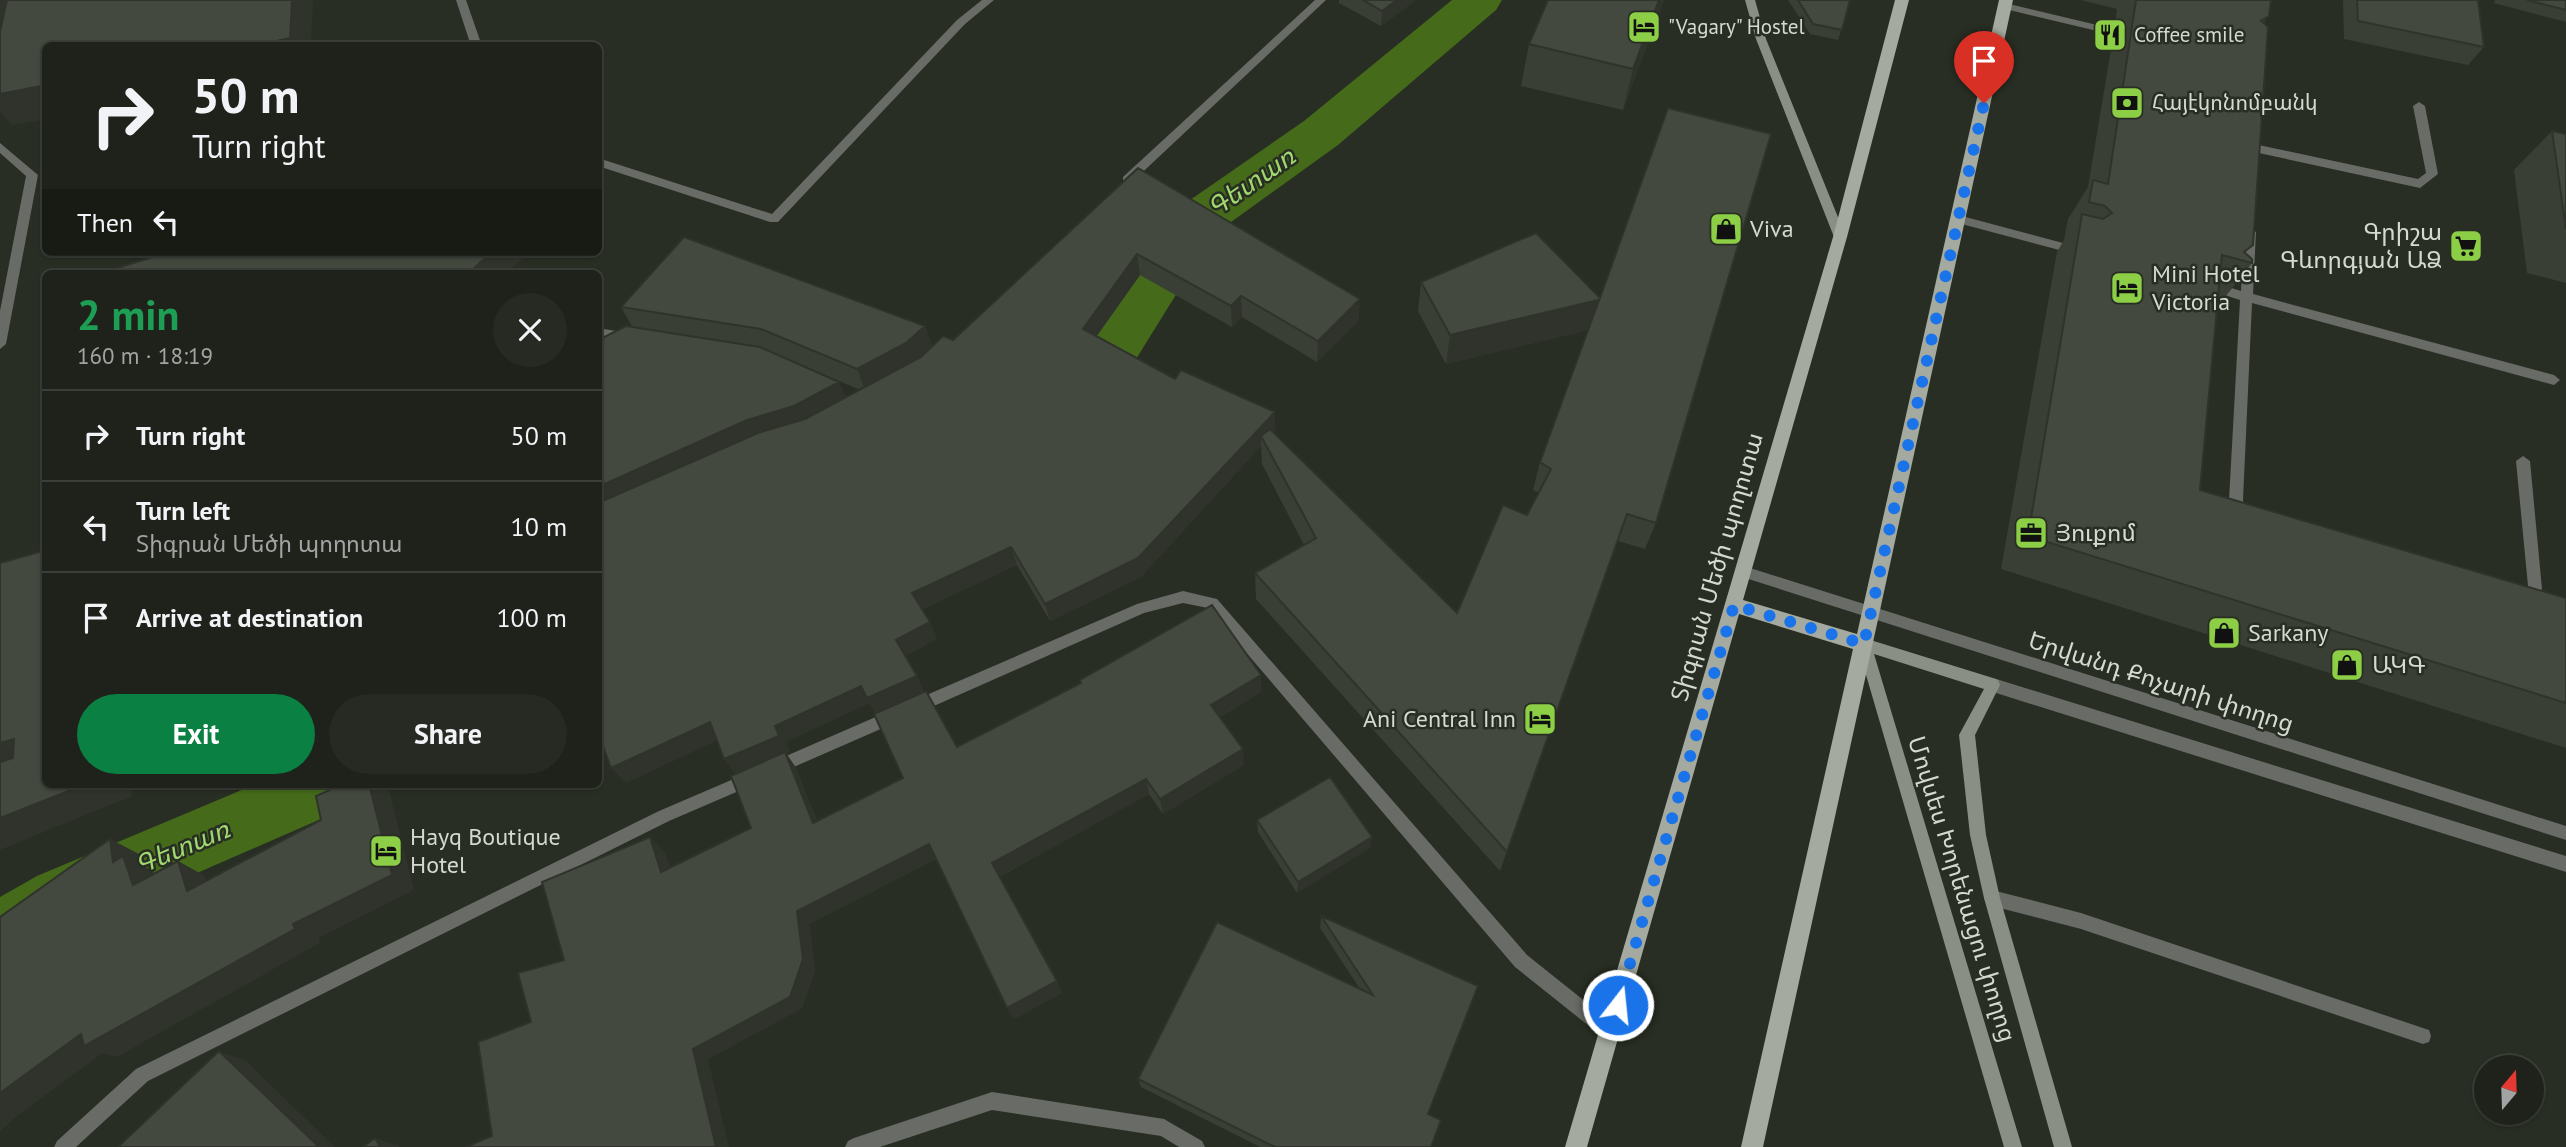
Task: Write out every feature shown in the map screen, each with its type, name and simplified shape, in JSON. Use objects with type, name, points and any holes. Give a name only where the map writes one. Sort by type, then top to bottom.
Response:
[{"type":"main road","points":[[1750,0],[1761,39],[1840,237]]},
{"type":"main road","name":"Տիգրան Մեծի պողոտա","points":[[1576,1147],[1840,237],[1902,0]]},
{"type":"main road","points":[[1752,1147],[2005,3]]},
{"type":"main road","points":[[1734,605],[1993,685]]},
{"type":"main road","name":"Մովսես Խորենացու փողոց","points":[[1864,644],[2013,1147]]},
{"type":"main road","name":"Մովսես Խորենացու փողոց","points":[[1993,685],[1967,735],[1978,835],[1992,898],[2063,1147]]},
{"type":"street","points":[[461,0],[476,42]]},
{"type":"street","points":[[602,163],[774,219],[961,22],[989,0]]},
{"type":"street","points":[[1112,194],[1321,0]]},
{"type":"street","points":[[2005,3],[2113,32]]},
{"type":"street","points":[[2254,148],[2420,184],[2432,174],[2419,106]]},
{"type":"street","points":[[2253,162],[2255,135]]},
{"type":"street","points":[[0,147],[32,175],[0,344]]},
{"type":"street","points":[[2251,216],[2236,500],[2241,523],[2252,530]]},
{"type":"street","points":[[1958,219],[2078,251]]},
{"type":"street","points":[[2222,290],[2554,380]]},
{"type":"street","points":[[602,334],[638,340]]},
{"type":"street","points":[[2510,601],[2535,589],[2523,461]]},
{"type":"street","name":"Երվանդ Քոչարի փողոց","points":[[1744,572],[2566,834]]},
{"type":"street","points":[[63,1147],[142,1075],[664,816],[1142,608],[1183,597],[1212,603],[1521,961],[1610,1032]]},
{"type":"street","points":[[1993,685],[2566,864]]},
{"type":"street","points":[[1992,898],[2081,921],[2423,1036]]},
{"type":"street","points":[[854,1147],[992,1101],[1164,1128],[1196,1147]]},
{"type":"building","points":[[7,0],[292,0],[290,38],[272,42],[42,42],[42,86],[0,94],[0,31]]},
{"type":"building","points":[[1363,0],[1397,0],[1382,11]]},
{"type":"building","points":[[1548,0],[1659,0],[1633,69],[1529,44]]},
{"type":"building","points":[[1798,0],[1850,0],[1842,30],[1813,24]]},
{"type":"building","points":[[2136,0],[2271,0],[2269,16],[2261,21],[2268,27],[2253,245],[2244,252],[2252,259],[2252,263],[2222,255],[2200,490],[2566,598],[2566,703],[2028,536],[2082,214],[2103,219],[2112,213],[2105,206],[2089,202],[2093,180],[2108,184]]},
{"type":"building","points":[[2357,0],[2478,0],[2484,47],[2358,21]]},
{"type":"building","points":[[2527,0],[2566,0],[2566,10]]},
{"type":"building","points":[[1668,108],[1771,134],[1656,523],[1627,514],[1507,852],[1255,573],[1316,538],[1261,436],[1270,429],[1457,613],[1503,505],[1527,515],[1551,469],[1540,462],[1599,300],[1450,335],[1421,282],[1536,233],[1600,298]]},
{"type":"building","points":[[2552,131],[2566,134],[2566,229]]},
{"type":"building","points":[[1138,168],[1360,299],[1318,341],[1241,296],[1231,306],[1137,254],[1083,329],[1175,379],[1181,370],[1275,412],[1138,558],[1045,604],[1011,547],[912,593],[930,622],[896,640],[917,676],[867,698],[861,686],[775,726],[779,736],[724,759],[710,722],[611,768],[602,744],[602,501],[758,433],[805,419],[921,357],[943,336],[953,340]]},
{"type":"building","points":[[684,237],[925,326],[906,343],[857,369],[761,329],[621,307]]},
{"type":"building","points":[[155,256],[488,256],[473,269],[475,270],[111,270]]},
{"type":"building","points":[[626,326],[760,347],[839,382],[794,406],[747,420],[602,485],[602,338]]},
{"type":"building","points":[[42,551],[42,788],[76,788],[0,818],[0,762],[13,758],[14,739],[0,743],[0,563]]},
{"type":"building","points":[[1212,605],[1261,675],[1211,705],[1243,749],[1160,799],[1146,779],[992,863],[1057,981],[1007,1008],[929,844],[797,911],[803,959],[790,997],[693,1049],[716,1147],[466,1147],[492,1136],[478,1042],[531,1022],[518,973],[564,960],[542,882],[650,837],[661,872],[751,828],[731,776],[785,752],[813,823],[903,778],[874,714],[926,691],[957,747],[1081,683],[1080,680]]},
{"type":"building","points":[[1330,777],[1372,837],[1298,882],[1257,820]]},
{"type":"building","points":[[334,788],[370,788],[392,875],[293,924],[295,929],[84,1046],[81,1034],[0,1093],[0,917],[110,839],[113,862],[123,856],[133,885],[178,861],[187,891],[321,820],[316,796]]},
{"type":"building","points":[[1321,916],[1478,986],[1428,1114],[1441,1120],[1431,1147],[1275,1147],[1138,1079],[1217,922],[1373,995]]},
{"type":"building","points":[[219,1051],[319,1147],[118,1147]]},
{"type":"building","points":[[375,1138],[380,1147],[363,1147]]},
{"type":"waterway","name":"Գետառ","points":[[1068,412],[1096,378],[1195,222],[1321,133],[1480,0]]},
{"type":"waterway","name":"Գետառ","points":[[0,935],[61,899],[321,788]]},
{"type":"place","name":"\"Vagary\" Hostel","points":[[1644,27]]},
{"type":"place","name":"Coffee smile","points":[[2110,35]]},
{"type":"place","name":"Հայէկոնոմբանկ","points":[[2127,103]]},
{"type":"place","name":"Viva","points":[[1726,229]]},
{"type":"place","name":"Գրիշա Գևորգյան ԱՁ","points":[[2466,246]]},
{"type":"place","name":"Mini Hotel Victoria","points":[[2127,288]]},
{"type":"place","name":"Յուքոմ","points":[[2031,533]]},
{"type":"place","name":"Sarkany","points":[[2224,633]]},
{"type":"place","name":"ԱԿԳ","points":[[2347,665]]},
{"type":"place","name":"Ani Central Inn","points":[[1540,719]]},
{"type":"place","name":"Hayq Boutique Hotel","points":[[386,851]]},
{"type":"route","points":[[1618,1005],[1734,605],[1864,644],[1984,103]]}]
